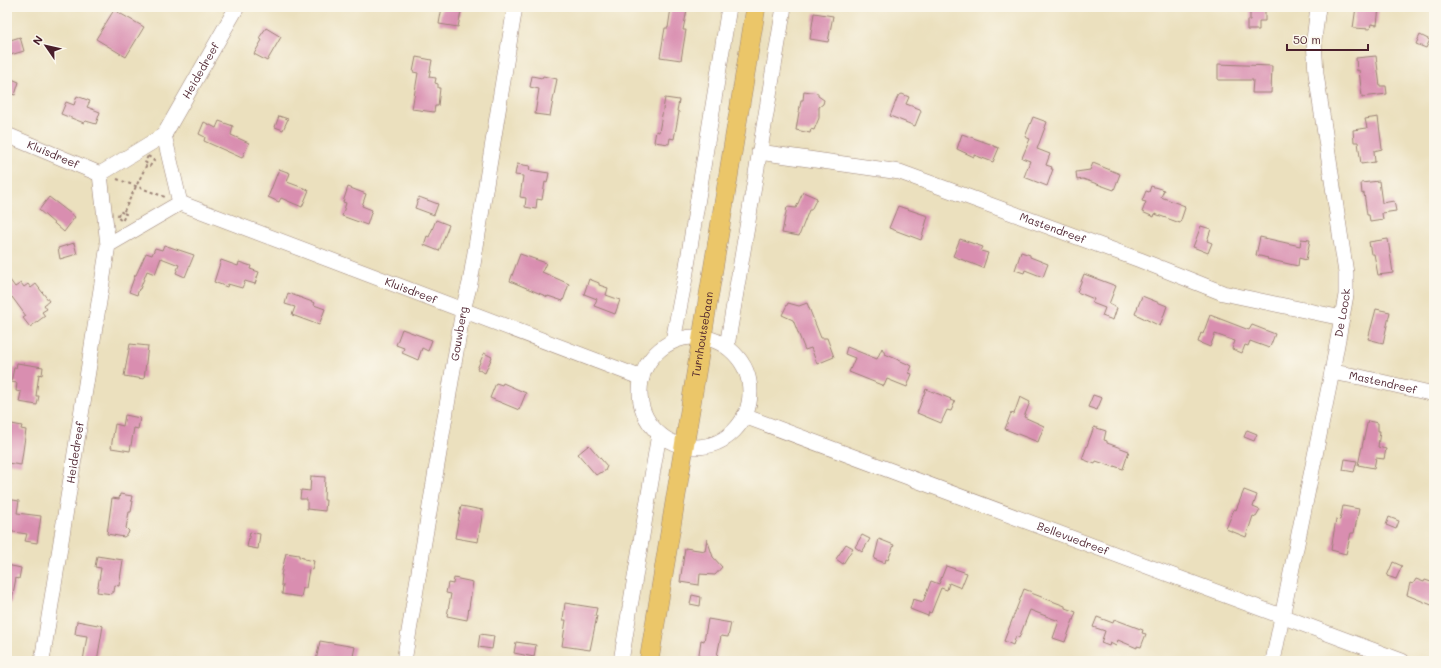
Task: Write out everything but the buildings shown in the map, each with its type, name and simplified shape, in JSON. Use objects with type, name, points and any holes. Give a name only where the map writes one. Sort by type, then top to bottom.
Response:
[{"type":"main road","name":"Turnhoutsebaan","points":[[649,661],[756,7]]},
{"type":"street","name":"Heidedreef","points":[[164,135],[237,7]]},
{"type":"street","name":"Gouwberg","points":[[404,661],[463,310],[471,276],[515,7]]},
{"type":"street","points":[[673,341],[688,262],[729,7]]},
{"type":"street","points":[[728,346],[784,7]]},
{"type":"street","name":"De Loock","points":[[1273,661],[1332,372],[1346,295],[1346,273],[1316,74],[1314,40],[1318,7]]},
{"type":"street","name":"Kluisdreef","points":[[7,135],[100,174]]},
{"type":"street","points":[[100,174],[164,135],[180,203],[108,245]]},
{"type":"street","name":"Mastendreef","points":[[759,152],[900,172],[1140,260],[1223,293],[1342,318]]},
{"type":"street","name":"Heidedreef","points":[[42,661],[108,245],[100,174]]},
{"type":"street","name":"Kluisdreef","points":[[180,203],[642,378]]},
{"type":"street","points":[[688,337],[702,337],[728,346],[738,357],[747,375],[750,396],[744,416],[736,428],[726,437],[709,439],[698,447],[684,446],[659,434],[649,422],[642,408],[640,393],[642,378],[648,362],[659,350],[673,341],[688,337]]},
{"type":"street","name":"Mastendreef","points":[[1332,372],[1434,394]]},
{"type":"street","name":"Bellevuedreef","points":[[744,416],[1402,661]]},
{"type":"street","points":[[622,661],[659,434]]},
{"type":"path","points":[[148,156],[154,160],[150,166],[148,164],[144,162],[148,156]]},
{"type":"path","points":[[123,213],[148,164]]},
{"type":"path","points":[[100,174],[137,186],[180,203]]},
{"type":"path","points":[[120,211],[123,213],[126,214],[122,221],[117,218],[120,211]]}]
